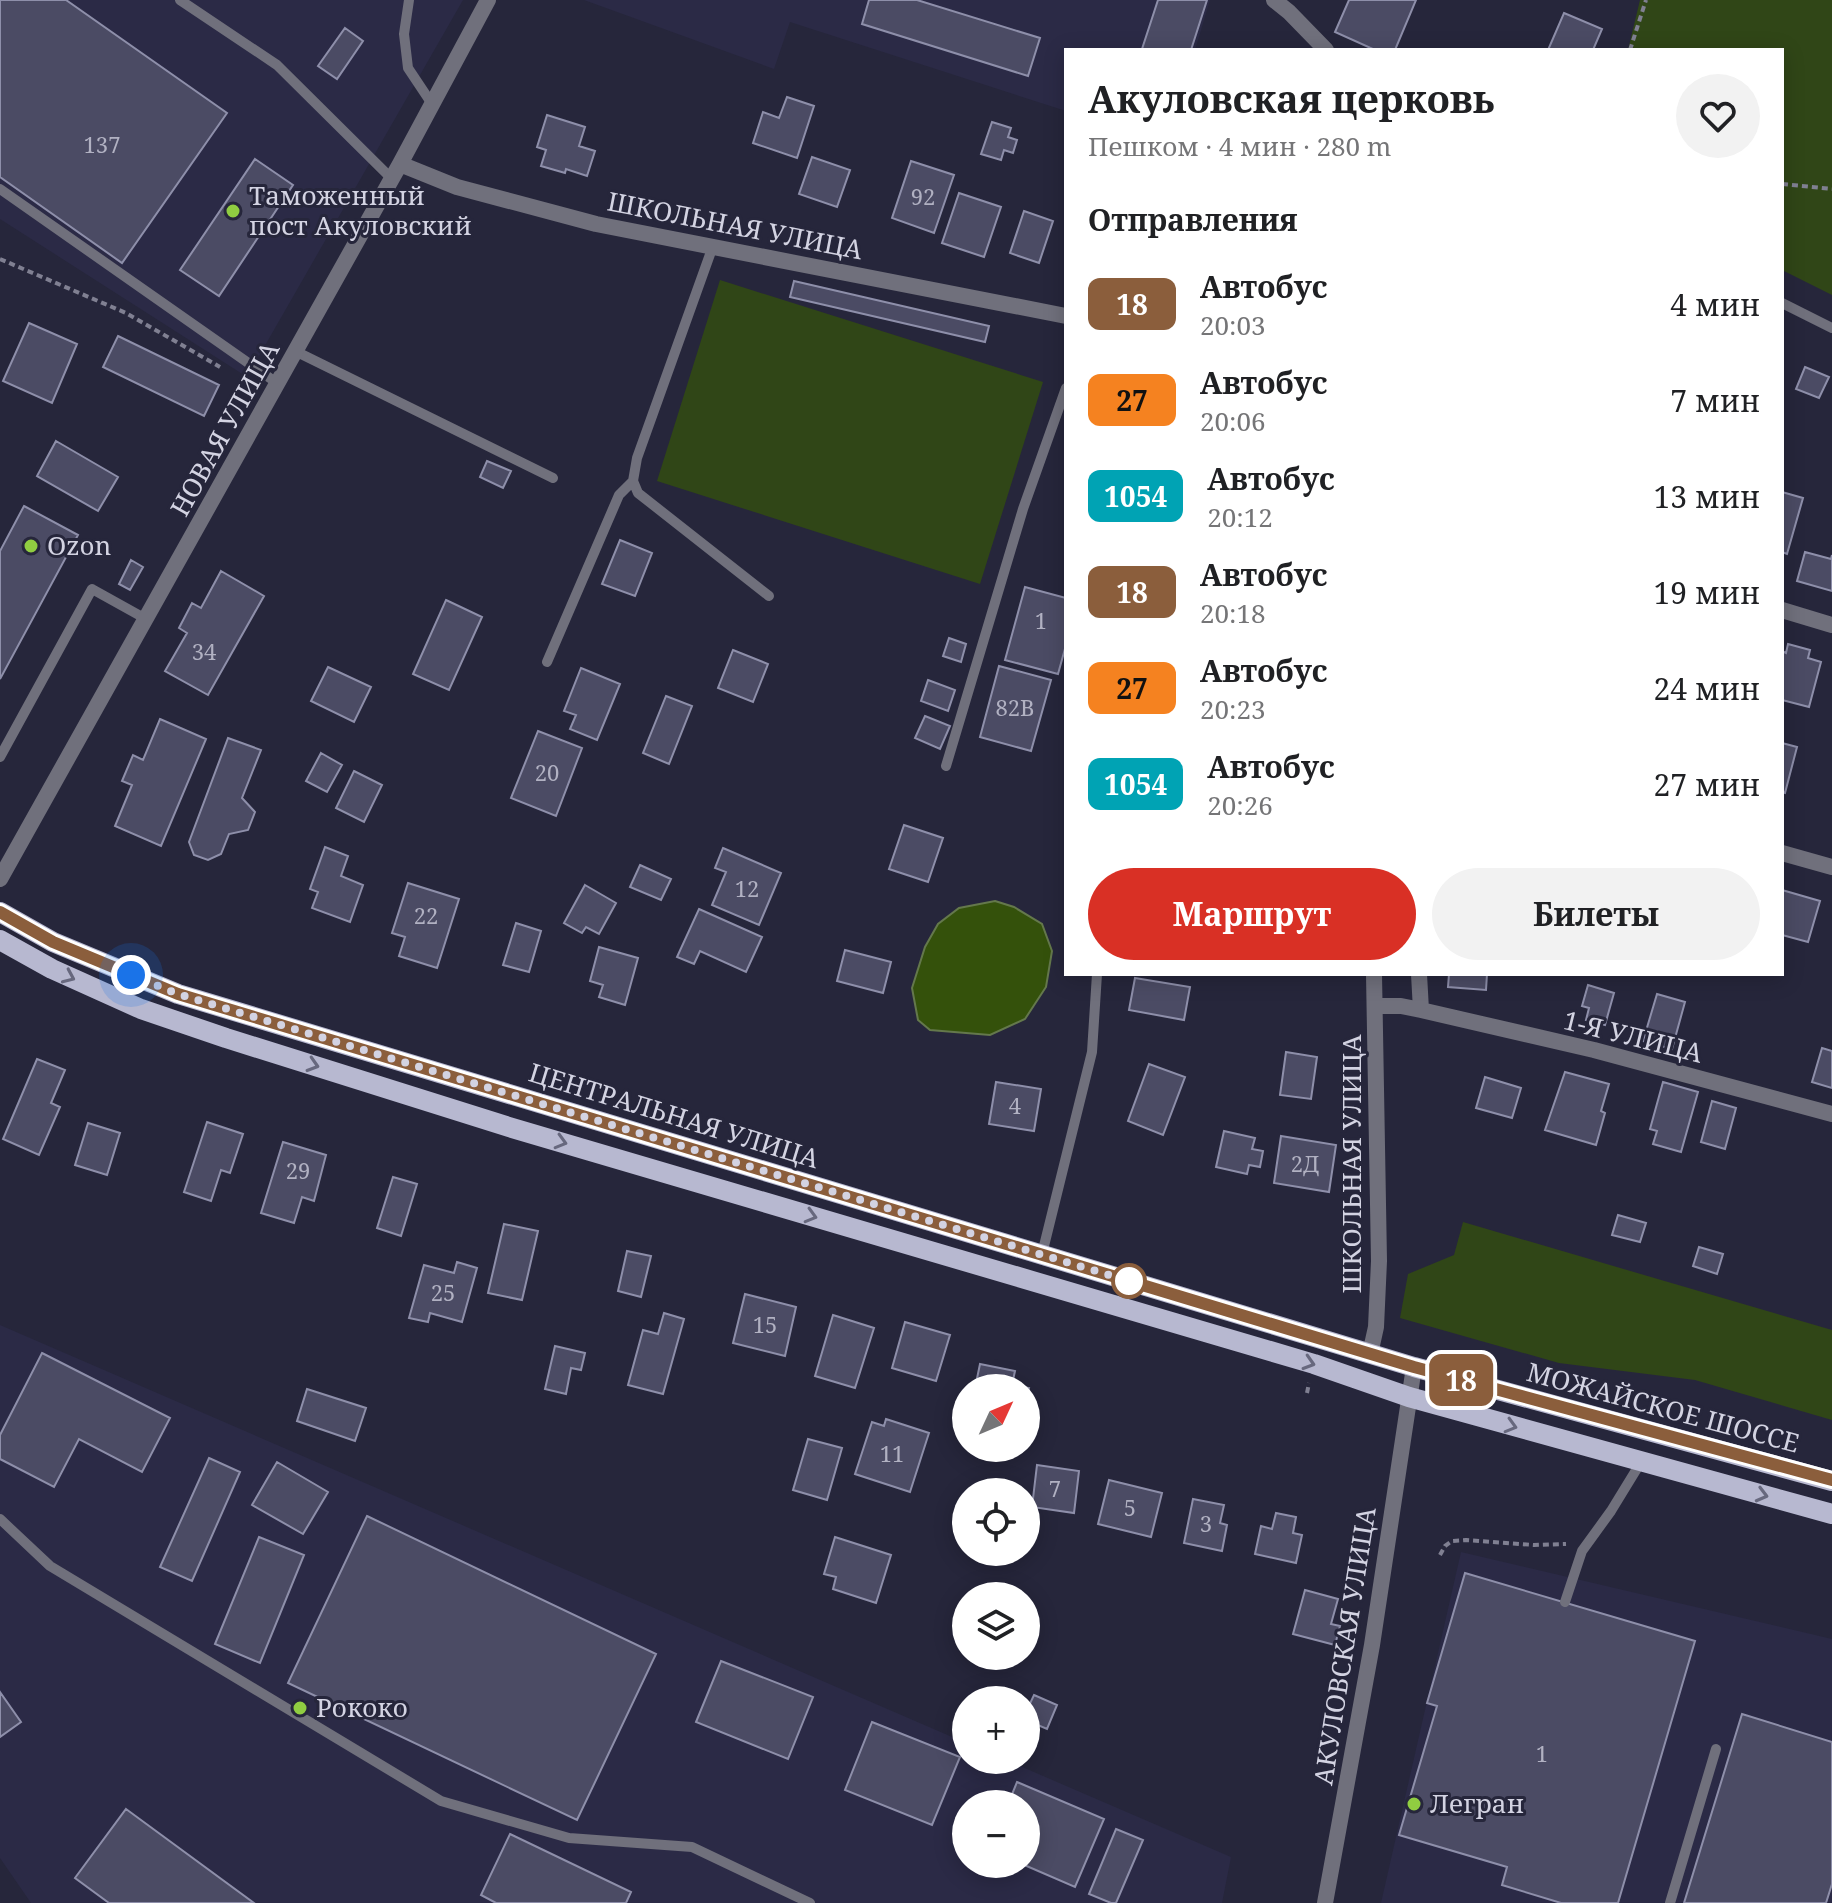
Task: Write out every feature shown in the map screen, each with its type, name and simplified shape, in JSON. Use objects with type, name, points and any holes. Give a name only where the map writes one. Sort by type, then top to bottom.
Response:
[{"type":"main road","name":"ЦЕНТРАЛЬНАЯ УЛИЦА","points":[[0,912],[53,942],[178,994],[1342,1345]]},
{"type":"main road","points":[[0,940],[52,969],[141,1009],[509,1127],[1234,1341],[1409,1397],[1832,1514]]},
{"type":"main road","name":"МОЖАЙСКОЕ ШОССЕ","points":[[1342,1345],[1832,1481]]},
{"type":"street","name":"НОВАЯ УЛИЦА","points":[[0,879],[392,179],[488,0]]},
{"type":"street","points":[[1274,0],[1324,48]]},
{"type":"street","name":"ШКОЛЬНАЯ УЛИЦА","points":[[400,164],[457,187],[596,224],[1064,316]]},
{"type":"street","points":[[1784,611],[1832,625]]},
{"type":"street","points":[[1784,854],[1832,867]]},
{"type":"street","name":"ШКОЛЬНАЯ УЛИЦА","points":[[1370,1354],[1376,1327],[1379,1261],[1374,976]]},
{"type":"street","points":[[1419,976],[1421,1010]]},
{"type":"street","name":"1-Я УЛИЦА","points":[[1376,1006],[1421,1010],[1594,1050],[1832,1114]]},
{"type":"street","name":"АКУЛОВСКАЯ УЛИЦА","points":[[1325,1903],[1372,1645],[1414,1367]]},
{"type":"lane","points":[[180,0],[277,65],[392,179]]},
{"type":"lane","points":[[409,0],[404,34],[408,68],[432,104]]},
{"type":"lane","points":[[0,189],[277,383]]},
{"type":"lane","points":[[713,246],[637,458],[633,481],[638,493],[769,596]]},
{"type":"lane","points":[[1784,304],[1832,328]]},
{"type":"lane","points":[[295,351],[553,478]]},
{"type":"lane","points":[[946,766],[1023,509],[1064,394]]},
{"type":"lane","points":[[547,662],[619,495],[633,481]]},
{"type":"lane","points":[[0,757],[92,589],[146,619]]},
{"type":"lane","points":[[1042,1254],[1092,1052],[1097,976]]},
{"type":"lane","points":[[1565,1602],[1582,1551],[1641,1462]]},
{"type":"lane","points":[[0,1519],[50,1566],[441,1801],[569,1838],[692,1847],[810,1903]]},
{"type":"lane","points":[[1670,1903],[1716,1749]]},
{"type":"path","points":[[1631,48],[1646,0]]},
{"type":"path","points":[[1784,184],[1832,189]]},
{"type":"path","points":[[0,259],[126,313],[221,367]]},
{"type":"path","points":[[1440,1555],[1452,1541],[1534,1545],[1570,1544],[1592,1538]]},
{"type":"shaded area","points":[[0,0],[463,0],[247,377],[0,219]]},
{"type":"shaded area","points":[[584,0],[1210,0],[1196,48],[1064,48],[1064,110],[790,22],[774,69]]},
{"type":"shaded area","points":[[1640,0],[1832,0],[1832,295],[1784,271],[1784,48],[1628,48]]},
{"type":"shaded area","points":[[720,280],[1043,382],[980,584],[657,481]]},
{"type":"shaded area","points":[[995,901],[1014,907],[1042,924],[1052,951],[1046,987],[1025,1019],[990,1035],[930,1030],[918,1020],[912,988],[925,947],[938,924],[959,908]]},
{"type":"shaded area","points":[[1463,1222],[1832,1330],[1832,1420],[1695,1380],[1559,1363],[1400,1318],[1408,1274],[1454,1255]]},
{"type":"shaded area","points":[[0,1325],[952,1737],[952,1774],[1038,1774],[1231,1857],[1222,1903],[31,1903],[0,1858]]},
{"type":"shaded area","points":[[1461,1552],[1832,1639],[1832,1903],[1381,1903]]},
{"type":"building","points":[[0,0],[66,0],[227,113],[122,263],[0,177]]},
{"type":"building","points":[[869,0],[917,0],[1040,38],[1028,76],[862,24]]},
{"type":"building","points":[[1158,0],[1207,0],[1192,48],[1142,48]]},
{"type":"building","points":[[1349,0],[1416,0],[1396,48],[1371,48],[1335,32]]},
{"type":"building","points":[[1564,13],[1602,29],[1594,48],[1549,48]]},
{"type":"building","points":[[345,28],[363,41],[337,79],[318,66]]},
{"type":"building","points":[[787,97],[814,106],[797,158],[753,143],[763,112],[779,118]]},
{"type":"building","points":[[547,115],[585,127],[579,146],[595,151],[587,176],[541,166],[546,150],[537,147]]},
{"type":"building","points":[[992,122],[1011,128],[1008,137],[1017,140],[1013,153],[1004,150],[1001,160],[981,154]]},
{"type":"building","points":[[812,157],[850,170],[837,207],[799,194]]},
{"type":"building","points":[[255,159],[293,185],[219,296],[180,270]]},
{"type":"building","points":[[911,161],[954,175],[934,233],[892,218]]},
{"type":"building","points":[[959,193],[1001,207],[984,257],[942,243]]},
{"type":"building","points":[[1024,211],[1053,221],[1039,263],[1010,253]]},
{"type":"building","points":[[794,281],[989,326],[985,342],[790,297]]},
{"type":"building","points":[[29,323],[77,344],[52,403],[3,381]]},
{"type":"building","points":[[118,336],[219,385],[204,416],[103,367]]},
{"type":"building","points":[[1805,367],[1829,377],[1819,398],[1796,389]]},
{"type":"building","points":[[56,441],[118,477],[98,511],[37,476]]},
{"type":"building","points":[[487,461],[511,471],[503,488],[480,477]]},
{"type":"building","points":[[1784,493],[1803,498],[1787,554],[1784,553]]},
{"type":"building","points":[[24,506],[78,535],[0,679],[0,551]]},
{"type":"building","points":[[620,540],[652,553],[635,596],[602,584]]},
{"type":"building","points":[[1805,552],[1831,559],[1832,555],[1832,591],[1797,581]]},
{"type":"building","points":[[131,560],[143,567],[130,590],[119,584]]},
{"type":"building","points":[[221,571],[264,596],[208,695],[165,671],[187,633],[179,628],[192,603],[201,608]]},
{"type":"building","points":[[1025,587],[1064,597],[1064,652],[1058,674],[1005,660]]},
{"type":"building","points":[[446,600],[482,617],[449,690],[413,674]]},
{"type":"building","points":[[949,638],[966,644],[961,662],[943,656]]},
{"type":"building","points":[[1788,644],[1810,650],[1808,658],[1821,662],[1809,707],[1784,701]]},
{"type":"building","points":[[733,650],[768,664],[753,702],[718,688]]},
{"type":"building","points":[[999,666],[1051,680],[1031,751],[980,737]]},
{"type":"building","points":[[328,667],[371,687],[354,722],[311,701]]},
{"type":"building","points":[[581,668],[620,684],[597,740],[570,729],[576,715],[564,711]]},
{"type":"building","points":[[928,680],[955,690],[948,711],[921,701]]},
{"type":"building","points":[[666,696],[692,706],[669,764],[643,753]]},
{"type":"building","points":[[925,716],[950,726],[940,749],[915,738]]},
{"type":"building","points":[[160,719],[206,739],[161,846],[115,826],[132,785],[122,781],[133,755],[143,760]]},
{"type":"building","points":[[538,731],[582,748],[556,816],[511,798]]},
{"type":"building","points":[[228,738],[261,750],[242,798],[255,812],[248,830],[229,834],[221,854],[208,860],[194,855],[189,842]]},
{"type":"building","points":[[1784,744],[1797,747],[1784,793]]},
{"type":"building","points":[[321,753],[342,765],[327,792],[306,781]]},
{"type":"building","points":[[354,771],[382,785],[364,822],[336,808]]},
{"type":"building","points":[[904,825],[943,838],[928,882],[889,869]]},
{"type":"building","points":[[325,847],[348,856],[341,876],[363,885],[350,922],[312,908],[318,892],[310,889]]},
{"type":"building","points":[[723,848],[781,873],[759,925],[712,905],[726,872],[715,868]]},
{"type":"building","points":[[640,865],[671,879],[661,900],[630,887]]},
{"type":"building","points":[[408,883],[459,899],[437,968],[399,956],[405,937],[392,933]]},
{"type":"building","points":[[585,885],[616,903],[599,934],[586,927],[582,933],[564,923]]},
{"type":"building","points":[[1784,891],[1820,901],[1808,942],[1784,936]]},
{"type":"building","points":[[699,909],[762,937],[746,972],[700,951],[694,964],[677,957]]},
{"type":"building","points":[[516,923],[541,931],[529,972],[503,965]]},
{"type":"building","points":[[599,947],[638,958],[625,1005],[599,997],[603,985],[590,981]]},
{"type":"building","points":[[845,950],[891,962],[883,993],[837,981]]},
{"type":"building","points":[[1449,976],[1487,976],[1486,990],[1448,987]]},
{"type":"building","points":[[1135,978],[1190,987],[1184,1020],[1129,1010]]},
{"type":"building","points":[[1588,985],[1614,993],[1605,1025],[1586,1020],[1589,1008],[1582,1006]]},
{"type":"building","points":[[1657,994],[1685,1002],[1672,1049],[1643,1041]]},
{"type":"building","points":[[1822,1048],[1832,1051],[1832,1088],[1812,1082]]},
{"type":"building","points":[[1286,1052],[1317,1057],[1311,1099],[1280,1095]]},
{"type":"building","points":[[37,1059],[65,1070],[51,1103],[60,1107],[39,1155],[3,1139]]},
{"type":"building","points":[[1149,1064],[1185,1077],[1163,1135],[1128,1121]]},
{"type":"building","points":[[1565,1072],[1609,1084],[1596,1145],[1545,1130]]},
{"type":"building","points":[[1485,1077],[1521,1088],[1512,1118],[1476,1108]]},
{"type":"building","points":[[996,1082],[1041,1089],[1034,1131],[989,1124]]},
{"type":"building","points":[[1663,1082],[1698,1092],[1681,1152],[1653,1144],[1657,1131],[1650,1129]]},
{"type":"building","points":[[1712,1101],[1736,1108],[1725,1149],[1701,1142]]},
{"type":"building","points":[[207,1122],[243,1134],[230,1173],[221,1170],[211,1201],[184,1192]]},
{"type":"building","points":[[88,1123],[120,1133],[107,1175],[75,1165]]},
{"type":"building","points":[[1224,1131],[1255,1138],[1252,1149],[1263,1151],[1260,1167],[1249,1165],[1247,1174],[1216,1167]]},
{"type":"building","points":[[1281,1136],[1336,1145],[1329,1192],[1274,1183]]},
{"type":"building","points":[[283,1142],[326,1155],[314,1201],[302,1197],[294,1223],[261,1213]]},
{"type":"building","points":[[393,1177],[417,1184],[401,1236],[377,1228]]},
{"type":"building","points":[[1618,1215],[1646,1223],[1640,1242],[1612,1235]]},
{"type":"building","points":[[504,1224],[538,1231],[522,1300],[488,1293]]},
{"type":"building","points":[[1699,1247],[1723,1254],[1717,1274],[1693,1266]]},
{"type":"building","points":[[627,1251],[651,1256],[641,1297],[618,1291]]},
{"type":"building","points":[[457,1262],[477,1268],[462,1322],[430,1313],[428,1322],[409,1318],[424,1265],[454,1273]]},
{"type":"building","points":[[745,1294],[796,1307],[785,1356],[733,1343]]},
{"type":"building","points":[[664,1313],[684,1319],[663,1394],[628,1385],[643,1330],[658,1334]]},
{"type":"building","points":[[833,1315],[874,1328],[855,1388],[815,1376]]},
{"type":"building","points":[[905,1322],[950,1335],[936,1381],[892,1368]]},
{"type":"building","points":[[555,1346],[585,1353],[581,1370],[571,1368],[566,1394],[545,1389]]},
{"type":"building","points":[[42,1353],[170,1418],[142,1472],[79,1439],[54,1487],[0,1459],[0,1435]]},
{"type":"building","points":[[980,1364],[1015,1371],[1014,1374],[978,1374]]},
{"type":"building","points":[[307,1389],[366,1408],[355,1441],[297,1421]]},
{"type":"building","points":[[886,1419],[929,1433],[910,1492],[855,1474],[872,1422],[884,1426]]},
{"type":"building","points":[[808,1439],[842,1448],[827,1500],[793,1490]]},
{"type":"building","points":[[209,1458],[240,1472],[192,1581],[160,1567]]},
{"type":"building","points":[[277,1462],[328,1492],[303,1534],[252,1505]]},
{"type":"building","points":[[1037,1465],[1079,1471],[1074,1513],[1040,1508],[1040,1478],[1035,1478]]},
{"type":"building","points":[[1109,1480],[1162,1493],[1151,1537],[1098,1524]]},
{"type":"building","points":[[1193,1499],[1224,1505],[1220,1523],[1227,1525],[1222,1551],[1184,1543]]},
{"type":"building","points":[[1276,1513],[1296,1517],[1293,1533],[1302,1535],[1296,1563],[1255,1554],[1261,1526],[1272,1529]]},
{"type":"building","points":[[367,1516],[656,1654],[577,1820],[288,1683]]},
{"type":"building","points":[[259,1537],[304,1555],[260,1663],[215,1644]]},
{"type":"building","points":[[835,1537],[891,1555],[876,1603],[833,1589],[836,1577],[824,1574]]},
{"type":"building","points":[[1465,1573],[1695,1641],[1618,1903],[1561,1903],[1502,1885],[1507,1867],[1399,1835],[1437,1706],[1427,1703]]},
{"type":"building","points":[[1305,1590],[1338,1599],[1331,1624],[1340,1626],[1335,1645],[1293,1634]]},
{"type":"building","points":[[721,1661],[813,1697],[788,1759],[696,1722]]},
{"type":"building","points":[[0,1692],[21,1722],[0,1737]]},
{"type":"building","points":[[1040,1698],[1057,1705],[1047,1729],[1040,1726]]},
{"type":"building","points":[[1742,1714],[1832,1742],[1832,1884],[1826,1903],[1684,1903]]},
{"type":"building","points":[[872,1722],[952,1754],[953,1774],[932,1825],[845,1790]]},
{"type":"building","points":[[1017,1782],[1036,1790],[1014,1790]]},
{"type":"building","points":[[1040,1792],[1104,1819],[1075,1887],[1040,1872]]},
{"type":"building","points":[[126,1809],[254,1903],[109,1903],[75,1878]]},
{"type":"building","points":[[1116,1829],[1143,1840],[1116,1903],[1111,1903],[1089,1894]]},
{"type":"building","points":[[510,1834],[631,1892],[626,1903],[496,1903],[481,1895]]},
{"type":"bus line","name":"18","points":[[0,912],[53,942],[178,994],[1414,1367],[1832,1480]]},
{"type":"place","name":"Таможенный пост Акуловский","points":[[233,211]]},
{"type":"place","name":"Ozon","points":[[31,546]]},
{"type":"place","name":"Рококо","points":[[300,1708]]},
{"type":"place","name":"Легран","points":[[1414,1804]]},
{"type":"route","points":[[131,975],[178,994],[1129,1281]]}]
